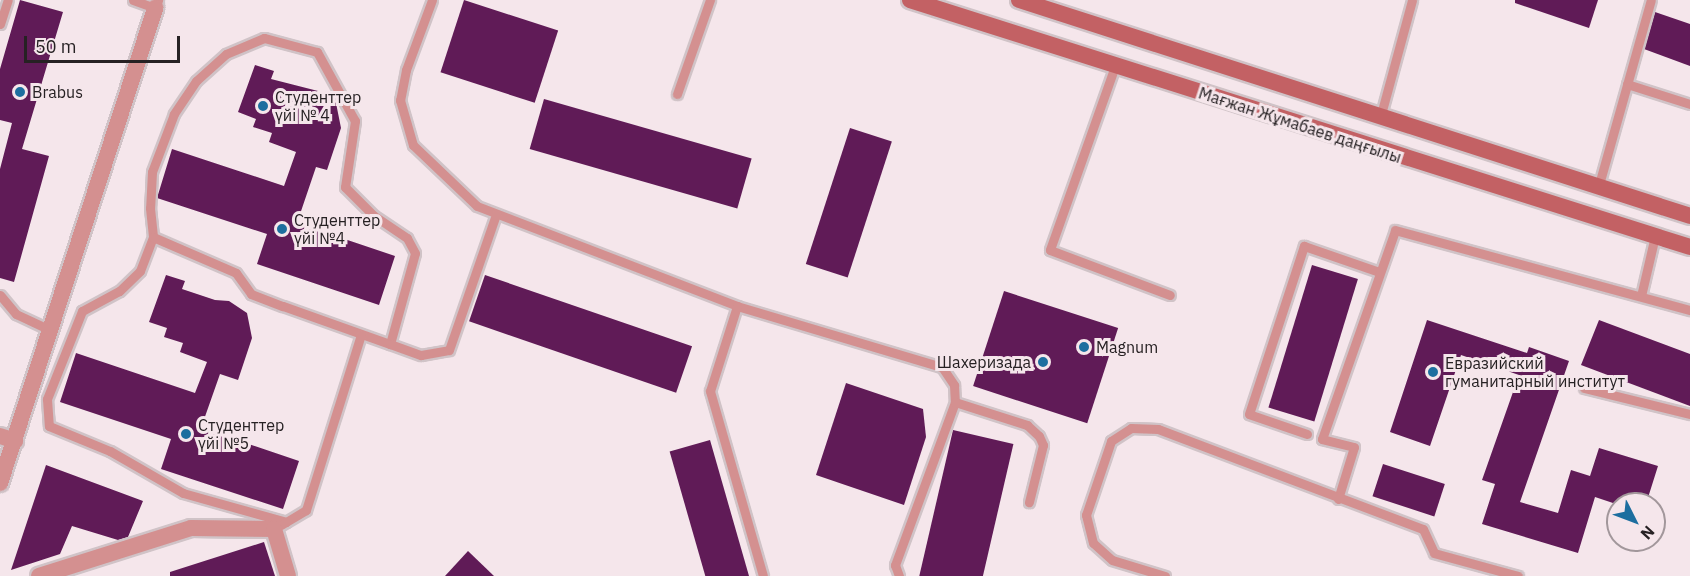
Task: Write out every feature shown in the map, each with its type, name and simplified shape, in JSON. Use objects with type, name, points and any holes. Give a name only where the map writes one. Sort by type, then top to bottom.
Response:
[{"type":"main road","name":"Мағжан Жұмабаев даңғылы","points":[[910,0],[1690,247]]},
{"type":"main road","name":"Мағжан Жұмабаев даңғылы","points":[[1019,0],[1690,216]]},
{"type":"street","points":[[0,483],[8,438],[51,330],[157,4]]},
{"type":"street","points":[[39,576],[191,528],[280,526],[288,576]]},
{"type":"lane","points":[[0,24],[8,0]]},
{"type":"lane","points":[[134,0],[157,4]]},
{"type":"lane","points":[[432,0],[406,70],[400,100],[413,146],[477,206],[737,306],[942,367],[954,385],[955,402],[896,565],[899,576]]},
{"type":"lane","points":[[677,94],[710,0]]},
{"type":"lane","points":[[1380,118],[1412,0]]},
{"type":"lane","points":[[1598,188],[1651,0]]},
{"type":"lane","points":[[361,334],[306,510],[280,526],[183,493],[110,451],[49,426],[47,399],[82,311],[120,291],[140,271],[153,237],[150,208],[152,172],[174,114],[196,81],[226,54],[264,38],[317,52],[355,121],[345,187],[374,216],[407,238],[415,253],[390,344]]},
{"type":"lane","points":[[1116,66],[1050,250],[1170,295]]},
{"type":"lane","points":[[1627,84],[1690,104]]},
{"type":"lane","points":[[153,237],[236,273],[251,294],[421,355],[449,350],[496,214]]},
{"type":"lane","points":[[1338,499],[1354,447],[1322,439],[1395,231],[1690,310]]},
{"type":"lane","points":[[1641,296],[1655,236]]},
{"type":"lane","points":[[1307,434],[1249,414],[1304,246],[1379,272]]},
{"type":"lane","points":[[0,295],[16,314],[51,330]]},
{"type":"lane","points":[[737,306],[710,391],[763,576]]},
{"type":"lane","points":[[1584,388],[1690,414]]},
{"type":"lane","points":[[955,402],[1027,425],[1039,436],[1043,445],[1029,502]]},
{"type":"lane","points":[[1165,576],[1112,560],[1094,543],[1086,514],[1111,441],[1131,428],[1158,429],[1338,499],[1423,529],[1434,553],[1518,576]]},
{"type":"building","points":[[20,0],[63,12],[22,149],[49,156],[14,282],[0,278],[0,169],[12,123],[0,120],[0,69]]},
{"type":"building","points":[[464,0],[558,31],[535,103],[441,72]]},
{"type":"building","points":[[1515,0],[1598,0],[1589,28],[1515,3]]},
{"type":"building","points":[[1655,12],[1690,24],[1690,66],[1644,49]]},
{"type":"building","name":"Студенттер үйі №4","points":[[255,65],[274,71],[271,79],[318,91],[336,103],[341,128],[327,170],[316,167],[297,223],[395,256],[379,305],[257,264],[267,234],[157,198],[172,149],[284,186],[296,152],[269,142],[272,133],[253,127],[256,119],[238,112]]},
{"type":"building","points":[[544,99],[752,159],[737,209],[530,149]]},
{"type":"building","points":[[850,128],[892,142],[848,278],[806,264]]},
{"type":"building","points":[[1312,265],[1358,279],[1314,422],[1268,407]]},
{"type":"building","name":"Студенттер үйі №5","points":[[166,275],[185,281],[182,289],[215,300],[229,301],[247,313],[252,338],[238,380],[220,374],[201,428],[299,461],[283,509],[161,469],[171,439],[60,402],[76,353],[195,393],[207,362],[180,352],[183,343],[164,337],[167,328],[149,322]]},
{"type":"building","points":[[485,275],[692,346],[676,393],[469,321]]},
{"type":"building","points":[[1004,291],[1118,328],[1087,423],[973,386]]},
{"type":"building","points":[[1427,320],[1527,353],[1529,347],[1569,361],[1520,502],[1558,513],[1571,470],[1590,476],[1599,448],[1658,466],[1650,492],[1606,492],[1606,501],[1595,497],[1578,553],[1482,524],[1495,484],[1482,480],[1519,375],[1461,355],[1430,446],[1390,432]]},
{"type":"building","points":[[1599,320],[1690,354],[1690,406],[1581,365]]},
{"type":"building","points":[[846,383],[923,409],[926,437],[904,505],[816,475]]},
{"type":"building","points":[[953,430],[1013,444],[983,576],[919,576]]},
{"type":"building","points":[[710,440],[749,576],[705,576],[670,452]]},
{"type":"building","points":[[1383,464],[1445,484],[1434,516],[1372,496]]},
{"type":"building","points":[[46,465],[143,501],[128,537],[118,540],[72,526],[60,554],[11,570]]},
{"type":"building","points":[[264,542],[275,576],[170,576],[170,572]]},
{"type":"building","points":[[468,551],[494,576],[445,576]]},
{"type":"place","name":"Brabus","points":[[20,92]]},
{"type":"place","name":"Студенттер үйі № 4","points":[[263,106]]},
{"type":"place","name":"Студенттер үйі №4","points":[[282,229]]},
{"type":"place","name":"Magnum","points":[[1084,347]]},
{"type":"place","name":"Шахеризада","points":[[1043,362]]},
{"type":"place","name":"Евразийский гуманитарный институт","points":[[1433,372]]},
{"type":"place","name":"Студенттер үйі №5","points":[[186,434]]}]
